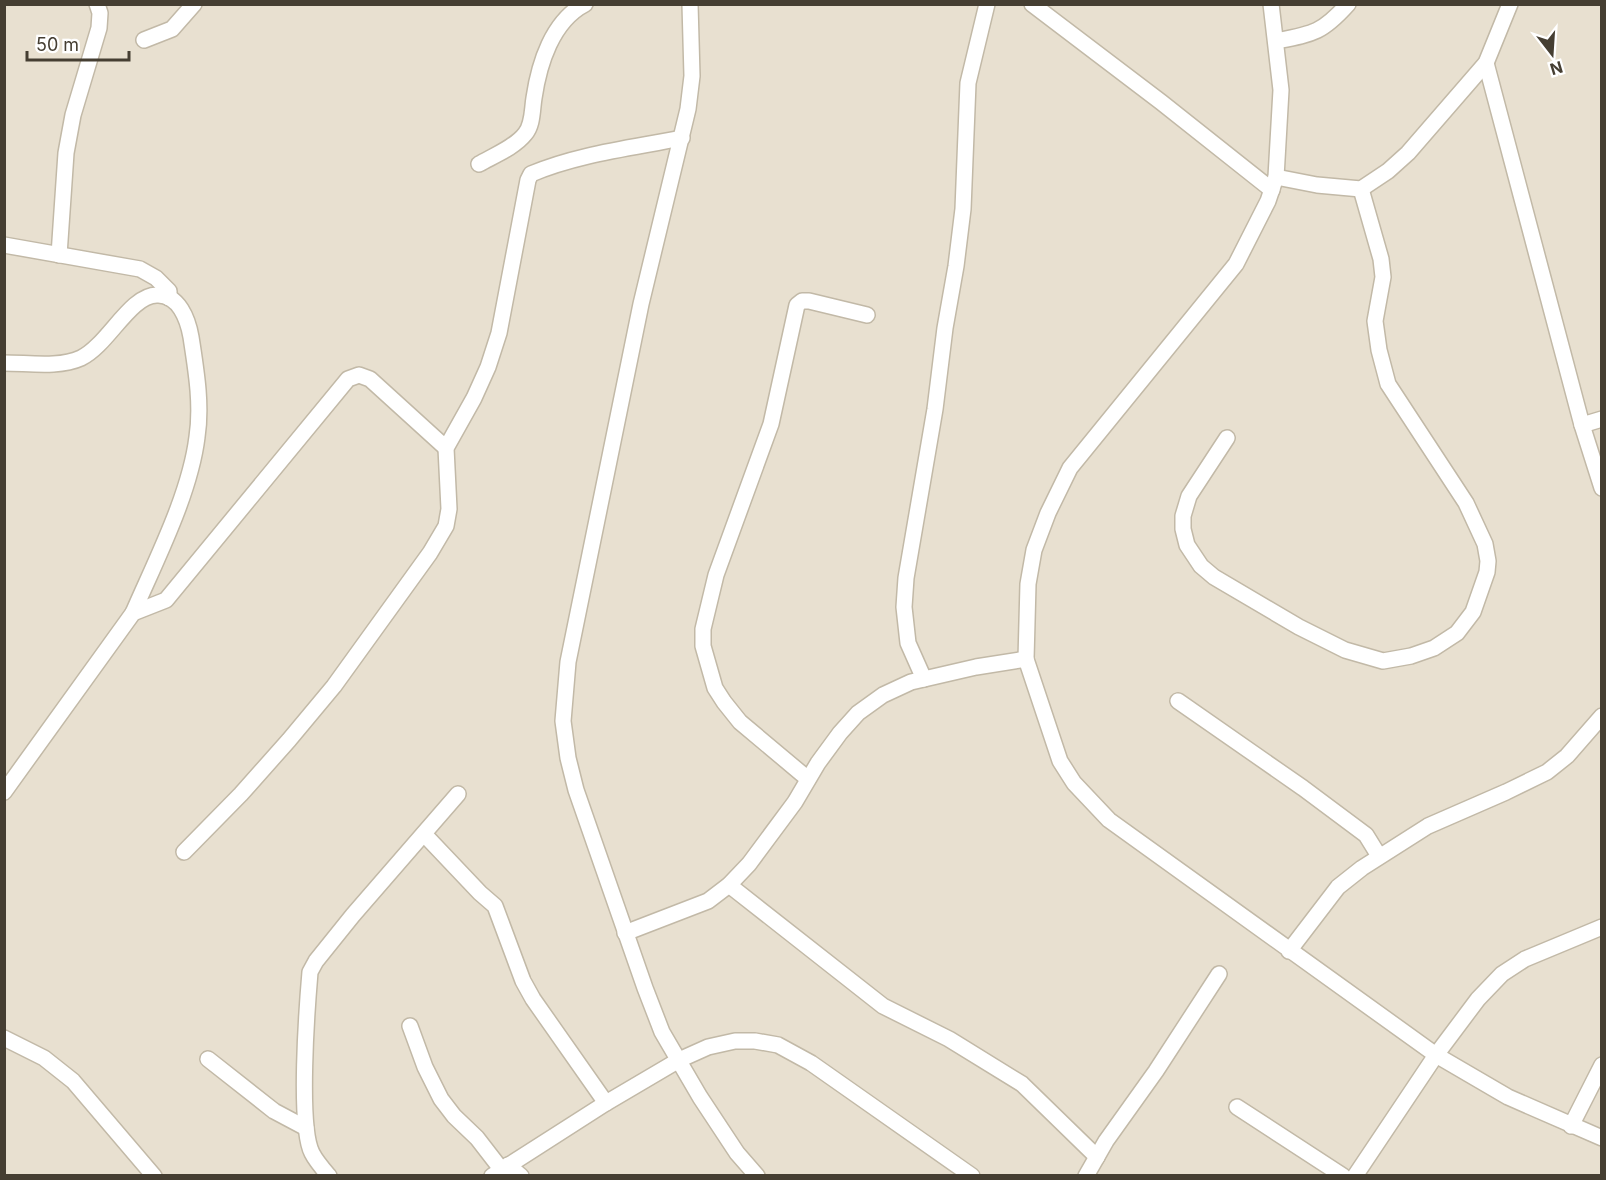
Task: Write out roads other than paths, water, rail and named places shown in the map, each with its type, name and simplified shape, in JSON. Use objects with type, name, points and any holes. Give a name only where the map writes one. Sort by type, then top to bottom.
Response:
[{"type":"street","points":[[59,255],[66,153],[73,115],[99,28],[100,13],[97,4]]},
{"type":"street","points":[[144,40],[172,29],[194,4]]},
{"type":"street","points":[[479,164],[512,145],[527,133],[531,123],[536,84],[553,36],[566,18],[585,4]]},
{"type":"street","points":[[690,4],[692,76],[688,109],[641,304],[568,662],[563,721],[568,758],[576,790],[662,1032],[700,1097],[737,1153],[757,1176]]},
{"type":"street","points":[[924,679],[908,643],[904,606],[916,517],[935,410],[963,209],[968,82],[987,4]]},
{"type":"street","points":[[1032,4],[1274,184],[1361,189],[1388,171],[1408,153],[1486,63],[1510,4]]},
{"type":"street","points":[[1271,4],[1281,90],[1274,184],[1255,230],[1236,264],[1070,468],[1048,513],[1034,550],[1028,584],[1026,659],[1060,760],[1074,783],[1109,820],[1436,1055],[1508,1097],[1602,1138]]},
{"type":"street","points":[[1276,42],[1311,35],[1322,30],[1348,4]]},
{"type":"street","points":[[1486,63],[1509,142],[1582,425],[1602,489]]},
{"type":"street","points":[[184,852],[241,794],[334,686],[430,553],[446,526],[449,509],[446,448],[474,398],[488,368],[500,333],[531,174],[582,158],[682,138]]},
{"type":"street","points":[[1227,438],[1189,496],[1184,516],[1183,530],[1187,545],[1201,566],[1214,577],[1299,627],[1346,650],[1383,661],[1411,656],[1434,648],[1457,633],[1473,612],[1487,572],[1485,544],[1466,503],[1388,384],[1379,350],[1375,321],[1383,277],[1381,259],[1361,189]]},
{"type":"street","points":[[4,245],[140,269],[156,278],[169,291],[169,298]]},
{"type":"street","points":[[4,363],[66,362],[81,358],[97,348],[144,298],[158,295],[176,302],[189,326],[198,392],[197,438],[176,515],[133,613],[4,792]]},
{"type":"street","points":[[808,779],[740,722],[724,702],[715,688],[706,664],[703,629],[716,575],[771,424],[797,305],[802,301],[809,301],[867,315]]},
{"type":"street","points":[[133,613],[166,600],[348,378],[359,375],[370,380],[385,391],[446,448]]},
{"type":"street","points":[[1582,425],[1602,419]]},
{"type":"street","points":[[625,933],[708,901],[729,885],[749,864],[795,802],[840,733],[858,713],[883,695],[911,682],[1026,659]]},
{"type":"street","points":[[1178,701],[1366,835],[1379,856]]},
{"type":"street","points":[[1290,951],[1338,887],[1379,856],[1428,826],[1546,772],[1567,756],[1602,717]]},
{"type":"street","points":[[328,1176],[312,1153],[306,1128],[305,1092],[310,972],[316,961],[353,915],[458,794]]},
{"type":"street","points":[[424,834],[495,906],[523,981],[533,999],[606,1103]]},
{"type":"street","points":[[729,885],[883,1006],[949,1039],[1022,1084],[1097,1157]]},
{"type":"street","points":[[1355,1176],[1436,1055],[1479,999],[1502,974],[1525,959],[1602,927]]},
{"type":"street","points":[[1086,1176],[1219,974]]},
{"type":"street","points":[[410,1026],[425,1067],[441,1099],[454,1116],[477,1138],[500,1170],[521,1176]]},
{"type":"street","points":[[4,1038],[44,1058],[73,1082],[154,1176]]},
{"type":"street","points":[[500,1170],[679,1060],[708,1047],[735,1041],[755,1041],[778,1045],[811,1063],[972,1176]]},
{"type":"street","points":[[208,1059],[274,1111],[306,1128]]},
{"type":"street","points":[[1571,1126],[1602,1065]]},
{"type":"street","points":[[1237,1107],[1343,1176]]}]
